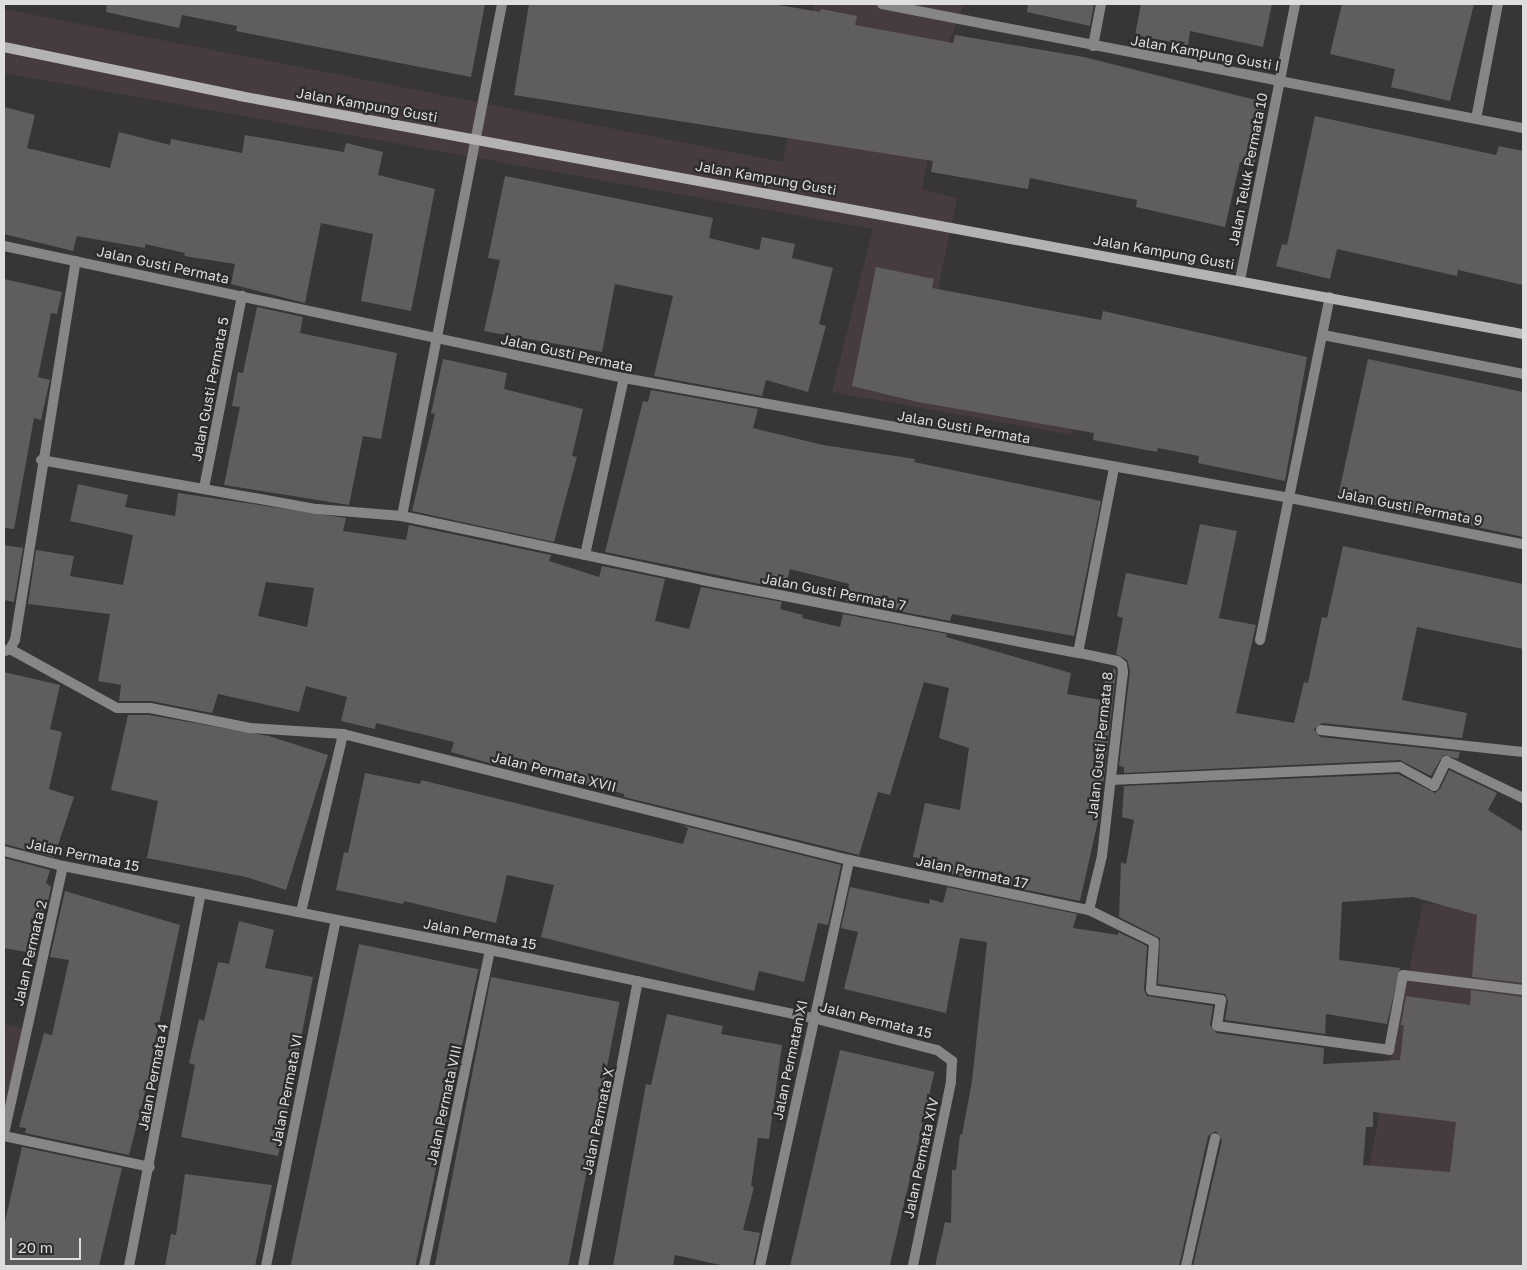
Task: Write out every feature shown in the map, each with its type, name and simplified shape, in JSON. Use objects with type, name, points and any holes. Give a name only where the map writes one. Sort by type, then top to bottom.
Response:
[{"type":"street","points":[[402,516],[434,340],[502,4]]},
{"type":"street","name":"Jalan Kampung Gusti I","points":[[882,4],[1523,128]]},
{"type":"street","points":[[1094,46],[1101,4]]},
{"type":"street","name":"Jalan Teluk Permata 10","points":[[1240,280],[1296,4]]},
{"type":"street","points":[[1476,119],[1498,4]]},
{"type":"street","name":"Jalan Kampung Gusti","points":[[4,47],[240,96],[1523,334]]},
{"type":"street","name":"Jalan Gusti Permata","points":[[4,246],[242,296],[434,340],[624,378],[1114,468],[1290,498]]},
{"type":"street","points":[[7,650],[15,640],[41,460],[76,261]]},
{"type":"street","name":"Jalan Gusti Permata 5","points":[[204,488],[242,296]]},
{"type":"street","points":[[1260,640],[1330,297]]},
{"type":"street","points":[[1323,335],[1523,374]]},
{"type":"street","points":[[585,555],[624,378]]},
{"type":"street","name":"Jalan Gusti Permata 7","points":[[41,460],[317,509],[402,516],[585,555],[1079,653]]},
{"type":"street","points":[[1079,653],[1114,468]]},
{"type":"street","name":"Jalan Gusti Permata 9","points":[[1290,498],[1523,544]]},
{"type":"street","name":"Jalan Permata XVII","points":[[7,650],[117,708],[150,708],[250,728],[343,734],[849,860]]},
{"type":"street","name":"Jalan Gusti Permata 8","points":[[1079,653],[1122,665],[1102,856],[1089,910]]},
{"type":"street","points":[[1320,730],[1523,752]]},
{"type":"street","points":[[301,912],[343,734]]},
{"type":"street","points":[[1111,780],[1400,768],[1434,786],[1446,761],[1523,798]]},
{"type":"street","name":"Jalan Permata 15","points":[[4,851],[64,866],[490,950],[813,1018],[937,1050],[947,1056]]},
{"type":"street","name":"Jalan Permata 17","points":[[849,860],[1089,910],[1154,942],[1151,990],[1221,1000],[1217,1026],[1389,1050],[1403,975],[1523,990]]},
{"type":"street","name":"Jalan Permatan XI","points":[[760,1266],[849,860]]},
{"type":"street","name":"Jalan Permata 2","points":[[4,1135],[64,866]]},
{"type":"street","name":"Jalan Permata 4","points":[[129,1266],[150,1167],[201,892]]},
{"type":"street","name":"Jalan Permata VI","points":[[266,1266],[336,920]]},
{"type":"street","name":"Jalan Permata VIII","points":[[424,1266],[490,950]]},
{"type":"street","name":"Jalan Permata X","points":[[583,1266],[638,981]]},
{"type":"street","name":"Jalan Permata XIV","points":[[913,1266],[951,1082],[952,1062],[947,1056]]},
{"type":"street","points":[[4,1135],[150,1167]]},
{"type":"street","points":[[1186,1266],[1215,1138]]},
{"type":"shaded area","points":[[814,4],[964,4],[948,45],[922,189],[957,198],[926,345],[1083,373],[1072,435],[832,392],[873,229],[4,73],[4,9],[783,162]]},
{"type":"shaded area","points":[[1423,903],[1523,913],[1523,1266],[1336,1266],[1369,1166]]},
{"type":"shaded area","points":[[4,1024],[22,1028],[4,1133]]},
{"type":"building","points":[[107,4],[485,4],[471,77],[236,31],[237,26],[182,15],[179,28],[106,12]]},
{"type":"building","points":[[529,4],[773,4],[820,12],[821,9],[857,16],[855,25],[953,43],[955,35],[1084,57],[1268,103],[1254,165],[1240,162],[1225,227],[1136,207],[1137,200],[1030,178],[1028,189],[931,172],[933,161],[514,95]]},
{"type":"building","points":[[1028,4],[1094,4],[1090,26],[1027,12]]},
{"type":"building","points":[[1141,4],[1272,4],[1263,47],[1190,31],[1188,45],[1135,35]]},
{"type":"building","points":[[1342,4],[1474,4],[1450,101],[1391,87],[1395,69],[1330,54]]},
{"type":"building","points":[[4,107],[35,115],[27,148],[110,168],[119,132],[170,145],[171,139],[242,153],[245,135],[344,152],[346,143],[383,152],[378,175],[435,189],[411,311],[361,301],[373,234],[321,223],[305,303],[231,284],[235,264],[184,256],[185,253],[145,244],[145,248],[77,236],[73,251],[4,234]]},
{"type":"building","points":[[1315,116],[1496,155],[1499,146],[1523,151],[1523,285],[1458,270],[1457,276],[1337,249],[1330,279],[1276,266],[1282,244],[1287,245]]},
{"type":"building","points":[[505,176],[713,218],[709,238],[759,250],[762,237],[795,244],[792,258],[833,268],[819,324],[826,326],[808,392],[766,380],[762,396],[654,376],[673,296],[615,284],[602,352],[484,331],[500,260],[488,258]]},
{"type":"building","points":[[876,267],[934,279],[932,288],[1101,320],[1103,311],[1307,357],[1285,481],[1198,463],[1199,456],[1158,448],[1157,452],[1093,440],[1094,433],[918,402],[852,386]]},
{"type":"building","points":[[4,279],[62,292],[57,314],[51,313],[38,377],[50,380],[41,420],[34,418],[14,529],[4,528]]},
{"type":"building","points":[[257,307],[303,317],[300,333],[397,353],[381,439],[363,436],[349,505],[224,485],[240,407],[232,406],[238,372],[243,373]]},
{"type":"building","points":[[443,359],[507,373],[504,389],[583,409],[572,456],[577,457],[554,542],[412,511],[435,414],[431,413]]},
{"type":"building","points":[[1368,359],[1523,392],[1523,537],[1338,497]]},
{"type":"building","points":[[651,390],[758,409],[753,428],[823,445],[915,459],[914,462],[1101,501],[1074,636],[952,614],[950,621],[846,601],[849,584],[790,569],[785,589],[605,552],[643,401],[648,402]]},
{"type":"building","points":[[78,484],[128,495],[125,507],[175,516],[178,493],[346,518],[343,531],[406,540],[409,525],[551,555],[549,561],[599,577],[602,566],[665,579],[655,621],[689,629],[701,587],[782,602],[780,609],[803,615],[802,618],[840,627],[843,614],[947,634],[946,637],[1071,673],[1067,694],[1101,700],[1105,680],[1110,681],[1114,667],[1116,672],[1100,812],[1080,901],[950,874],[952,865],[913,857],[925,803],[960,810],[969,748],[939,738],[949,688],[924,682],[890,795],[878,792],[859,855],[624,797],[624,794],[588,783],[587,787],[555,774],[557,770],[519,762],[516,770],[489,763],[451,752],[454,742],[376,723],[375,729],[341,721],[347,697],[306,686],[299,712],[218,694],[212,713],[151,701],[119,701],[121,685],[98,681],[110,614],[28,604],[36,550],[74,556],[70,576],[123,585],[133,535],[70,521]],"holes":[[[266,582],[314,588],[307,627],[258,616]]]},
{"type":"building","points":[[1200,524],[1237,531],[1219,618],[1256,625],[1236,713],[1294,723],[1304,682],[1308,683],[1322,617],[1327,618],[1343,546],[1523,584],[1523,649],[1417,627],[1402,700],[1467,713],[1462,738],[1322,723],[1314,729],[1320,737],[1460,752],[1458,759],[1443,755],[1431,776],[1400,760],[1124,773],[1124,767],[1119,766],[1130,671],[1127,660],[1116,654],[1123,618],[1117,616],[1126,573],[1187,585]]},
{"type":"building","points":[[4,545],[23,548],[14,602],[4,600]]},
{"type":"building","points":[[4,672],[60,685],[50,729],[62,732],[49,789],[74,797],[54,857],[4,844]]},
{"type":"building","points":[[128,715],[149,715],[269,736],[328,755],[286,890],[246,877],[147,858],[158,801],[111,790]]},
{"type":"building","points":[[1449,770],[1497,793],[1488,810],[1523,832],[1523,983],[1472,977],[1477,915],[1413,897],[1342,902],[1339,960],[1400,968],[1387,1024],[1326,1014],[1325,1034],[1225,1020],[1228,1001],[1225,994],[1158,984],[1160,938],[1119,917],[1121,862],[1126,864],[1134,820],[1122,817],[1124,786],[1398,774],[1435,793],[1440,789]]},
{"type":"building","points":[[365,773],[420,784],[421,780],[683,844],[688,828],[681,825],[841,865],[828,925],[818,923],[804,982],[759,971],[754,991],[541,937],[554,885],[507,875],[496,923],[404,901],[403,904],[336,890],[344,852],[348,853]]},
{"type":"building","points":[[4,858],[50,870],[46,883],[51,887],[37,954],[4,948]]},
{"type":"building","points":[[850,887],[929,904],[930,899],[943,903],[947,887],[1077,914],[1073,928],[1118,935],[1118,932],[1147,946],[1144,990],[1147,996],[1213,1006],[1210,1025],[1216,1033],[1324,1048],[1323,1064],[1400,1060],[1404,1025],[1401,1025],[1406,996],[1470,1005],[1471,990],[1523,997],[1523,1266],[1193,1266],[1222,1140],[1216,1131],[1208,1136],[1179,1266],[935,1266],[945,1222],[951,1223],[952,1170],[956,1170],[960,1134],[962,1135],[972,1081],[987,942],[960,938],[946,1013],[844,989],[858,932],[841,928]],"holes":[[[1373,1112],[1456,1122],[1450,1172],[1363,1165],[1366,1127],[1373,1127]]]},
{"type":"building","points":[[65,891],[180,925],[151,1061],[153,1061],[129,1155],[25,1133],[26,1128],[19,1127],[44,1033],[52,1035],[69,960],[50,957]]},
{"type":"building","points":[[239,921],[274,930],[265,968],[313,977],[278,1156],[181,1137],[195,1065],[189,1063],[199,1019],[204,1021],[218,962],[229,964]]},
{"type":"building","points":[[359,944],[478,969],[415,1266],[291,1266]]},
{"type":"building","points":[[491,977],[620,1002],[568,1266],[435,1266]]},
{"type":"building","points":[[667,1014],[723,1026],[721,1034],[782,1045],[769,1139],[758,1138],[751,1186],[754,1187],[743,1230],[760,1233],[753,1266],[725,1266],[675,1255],[673,1266],[613,1266],[646,1084],[651,1085]]},
{"type":"building","points":[[840,1050],[935,1072],[890,1266],[790,1265]]},
{"type":"building","points":[[22,1147],[122,1168],[99,1266],[4,1266],[4,1226]]},
{"type":"building","points":[[185,1174],[272,1185],[255,1266],[165,1266],[171,1234],[176,1235]]}]
